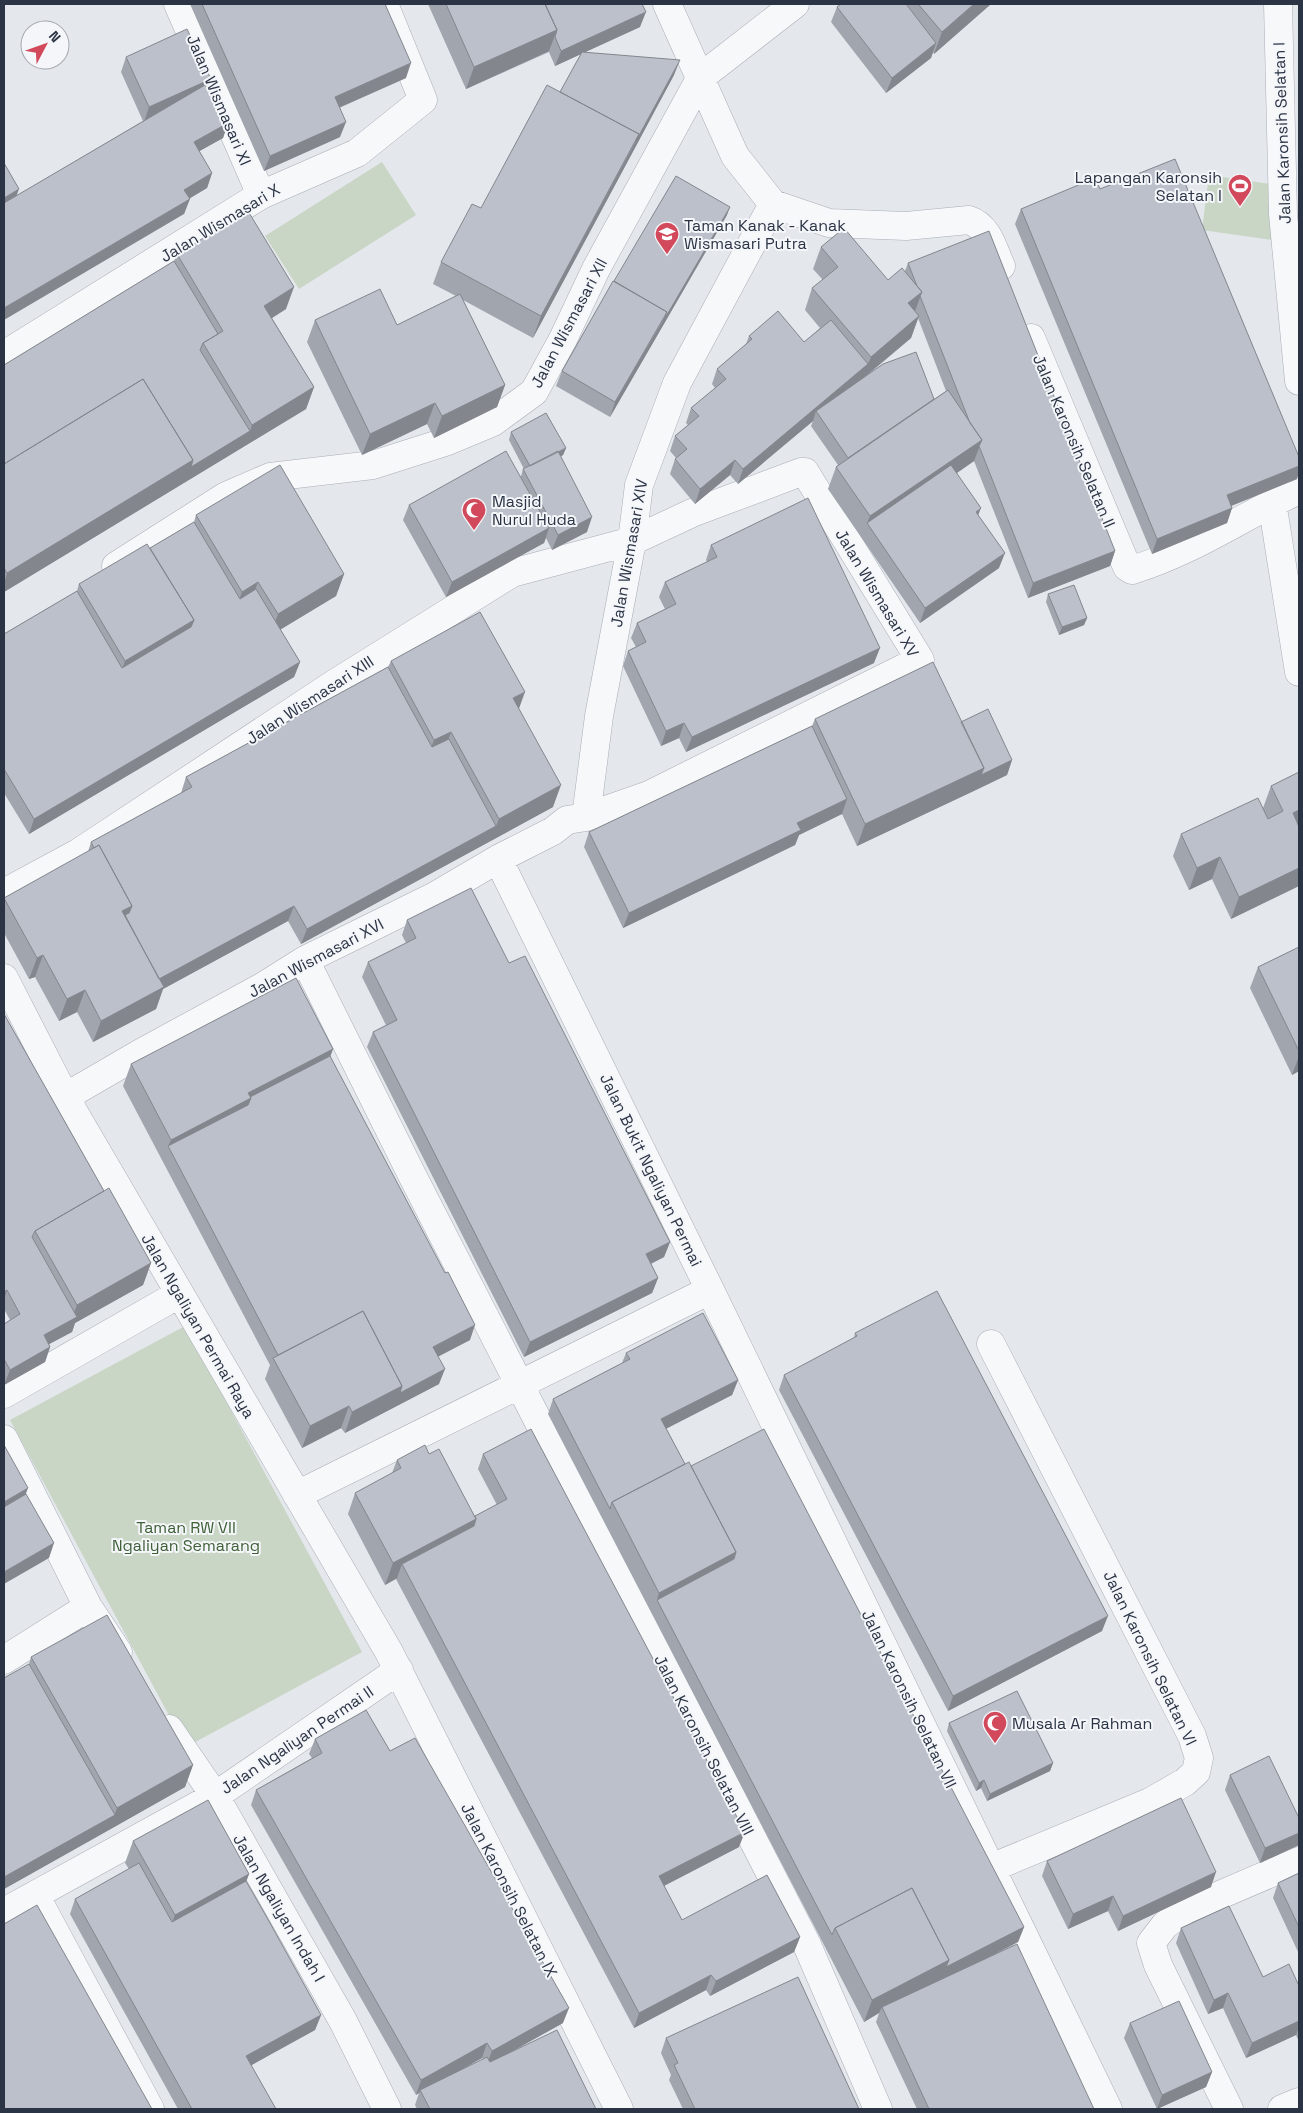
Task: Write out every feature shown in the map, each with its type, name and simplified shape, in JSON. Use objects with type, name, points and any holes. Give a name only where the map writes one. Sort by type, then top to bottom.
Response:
[{"type":"street","name":"Jalan Wismasari XI","points":[[178,4],[261,195]]},
{"type":"street","name":"Jalan Wismasari X","points":[[4,355],[261,195],[357,153],[423,100],[384,4]]},
{"type":"street","points":[[667,4],[701,77],[734,156],[773,204],[829,223],[906,226],[969,220],[976,222],[987,234],[1009,287]]},
{"type":"street","points":[[701,77],[795,4]]},
{"type":"street","name":"Jalan Karonsih Selatan I","points":[[1278,4],[1284,214],[1299,381]]},
{"type":"street","name":"Jalan Wismasari XII","points":[[93,581],[226,496],[252,484],[270,477],[373,465],[445,442],[493,422],[534,392],[563,339],[596,269],[701,77]]},
{"type":"street","name":"Jalan Wismasari XIV","points":[[576,819],[599,716],[632,541],[639,485],[676,383],[773,204]]},
{"type":"street","name":"Jalan Karonsih Selatan II","points":[[1020,313],[1123,558],[1130,569],[1149,565],[1201,542],[1272,502],[1299,490]]},
{"type":"street","name":"Jalan Wismasari XV","points":[[576,819],[649,795],[920,660],[804,472],[692,513],[632,541]]},
{"type":"street","points":[[1272,502],[1299,672]]},
{"type":"street","name":"Jalan Wismasari XIII","points":[[4,893],[78,853],[334,684],[512,573],[632,541]]},
{"type":"street","name":"Jalan Wismasari XVI","points":[[65,1098],[139,1054],[262,987],[305,960],[435,896],[498,859],[576,819]]},
{"type":"street","name":"Jalan Bukit Ngaliyan Permai","points":[[498,859],[710,1290]]},
{"type":"street","points":[[305,960],[520,1385]]},
{"type":"street","name":"Jalan Ngaliyan Permai Raya","points":[[4,978],[65,1098],[399,1670]]},
{"type":"street","points":[[297,1495],[710,1290]]},
{"type":"street","name":"Jalan Karonsih Selatan VII","points":[[710,1290],[1108,2109]]},
{"type":"street","points":[[4,1394],[179,1294]]},
{"type":"street","name":"Jalan Karonsih Selatan VI","points":[[991,1344],[1192,1736],[1199,1758],[1196,1772],[1185,1782],[1150,1802],[991,1868]]},
{"type":"street","name":"Jalan Karonsih Selatan VIII","points":[[520,1385],[807,1945],[878,2109]]},
{"type":"street","points":[[4,1440],[88,1607],[130,1670]]},
{"type":"street","points":[[4,1660],[88,1607]]},
{"type":"street","name":"Jalan Ngaliyan Permai II","points":[[156,1710],[215,1796],[399,1670]]},
{"type":"street","name":"Jalan Karonsih Selatan IX","points":[[399,1670],[619,2109]]},
{"type":"street","points":[[4,1912],[215,1796]]},
{"type":"street","name":"Jalan Ngaliyan Indah I","points":[[215,1796],[343,2021],[387,2109]]},
{"type":"street","points":[[1229,2109],[1158,1965],[1151,1943],[1164,1925],[1185,1910],[1299,1861]]},
{"type":"street","points":[[35,1896],[150,2109]]},
{"type":"street","points":[[1282,2109],[1299,2102]]},
{"type":"green space","points":[[382,162],[416,215],[299,289],[265,236]]},
{"type":"green space","name":"Lapangan Karonsih Selatan I","points":[[1209,175],[1278,185],[1272,240],[1202,230]]},
{"type":"green space","name":"Taman RW VII Ngaliyan Semarang","points":[[185,1326],[362,1652],[186,1747],[10,1420]]},
{"type":"building","points":[[202,4],[385,4],[411,63],[335,97],[346,122],[270,156]]},
{"type":"building","points":[[446,4],[545,4],[557,30],[474,67]]},
{"type":"building","points":[[545,4],[642,4],[646,12],[561,51],[555,37],[557,30]]},
{"type":"building","points":[[841,4],[906,4],[936,43],[892,78],[837,7]]},
{"type":"building","points":[[918,4],[974,4],[942,32]]},
{"type":"building","points":[[187,29],[211,79],[149,107],[126,57]]},
{"type":"building","points":[[582,52],[680,60],[636,141],[639,134],[560,92]]},
{"type":"building","points":[[205,85],[228,123],[194,142],[212,173],[184,190],[190,199],[4,308],[4,203]]},
{"type":"building","points":[[547,85],[639,134],[541,316],[441,262],[472,204],[481,208]]},
{"type":"building","points":[[1175,159],[1299,457],[1299,466],[1227,495],[1232,508],[1157,539],[1021,209],[1095,178],[1100,189]]},
{"type":"building","points":[[4,163],[19,189],[4,198]]},
{"type":"building","name":"Taman Kanak - Kanak Wismasari Putra","points":[[676,176],[730,207],[664,320],[667,312],[614,281]]},
{"type":"building","points":[[248,211],[294,287],[264,306],[314,387],[252,425],[203,343],[223,331],[177,254]]},
{"type":"building","points":[[844,228],[888,280],[902,268],[922,292],[908,303],[919,316],[871,357],[812,288],[838,267],[821,247]]},
{"type":"building","points":[[989,231],[1115,551],[1033,583],[979,446],[982,440],[970,423],[920,296],[922,292],[917,286],[908,263]]},
{"type":"building","points":[[174,261],[218,334],[203,343],[200,350],[250,431],[191,467],[193,460],[143,379],[4,464],[4,365]]},
{"type":"building","points":[[613,281],[667,312],[615,402],[562,371]]},
{"type":"building","points":[[380,289],[397,325],[460,294],[505,385],[442,416],[435,403],[370,434],[315,320]]},
{"type":"building","points":[[778,311],[804,342],[831,320],[868,364],[743,469],[735,460],[700,489],[675,459],[687,449],[675,436],[699,416],[691,408],[726,379],[717,369],[752,339],[749,336]]},
{"type":"building","points":[[916,352],[934,399],[848,458],[816,411],[883,364]]},
{"type":"building","points":[[143,379],[193,460],[7,573],[4,568],[4,464]]},
{"type":"building","points":[[948,390],[982,440],[870,516],[836,467]]},
{"type":"building","points":[[546,413],[566,448],[530,466],[511,432]]},
{"type":"building","name":"Masjid Nurul Huda","points":[[506,451],[549,528],[452,582],[409,505]]},
{"type":"building","points":[[558,451],[592,517],[558,535],[523,469]]},
{"type":"building","points":[[280,465],[344,574],[278,614],[258,582],[242,592],[196,515]]},
{"type":"building","points":[[951,465],[981,508],[976,512],[1005,553],[925,608],[867,523]]},
{"type":"building","points":[[808,498],[880,648],[692,737],[684,723],[666,731],[628,651],[646,642],[637,623],[676,604],[665,582],[717,557],[711,545]]},
{"type":"building","points":[[194,522],[240,599],[256,589],[300,662],[34,819],[4,769],[4,634],[77,591],[122,668],[191,627],[194,620],[150,548]]},
{"type":"building","points":[[147,544],[194,620],[125,661],[79,584]]},
{"type":"building","points":[[1074,585],[1087,618],[1062,627],[1048,594]]},
{"type":"building","points":[[480,612],[525,692],[513,698],[561,785],[499,819],[451,732],[434,740],[391,661]]},
{"type":"building","points":[[933,662],[984,768],[865,824],[815,719]]},
{"type":"building","points":[[388,667],[432,747],[449,739],[496,826],[307,929],[294,906],[159,979],[125,915],[129,913],[132,906],[99,845],[94,848],[91,842],[192,787],[186,777]]},
{"type":"building","points":[[988,709],[1012,760],[981,775],[984,768],[961,722]]},
{"type":"building","points":[[812,726],[847,799],[797,823],[801,830],[629,913],[589,832]]},
{"type":"building","points":[[1299,772],[1299,810],[1293,813],[1299,827],[1299,868],[1239,897],[1220,857],[1197,868],[1181,834],[1258,798],[1268,819],[1283,811],[1271,786]]},
{"type":"building","points":[[99,845],[132,906],[122,911],[164,987],[101,1021],[85,990],[67,999],[43,955],[37,958],[4,898]]},
{"type":"building","points":[[471,888],[509,963],[525,956],[670,1242],[646,1254],[658,1278],[530,1342],[373,1032],[397,1020],[368,962],[416,938],[407,920]]},
{"type":"building","points":[[1299,947],[1299,1051],[1258,967]]},
{"type":"building","points":[[296,978],[333,1049],[248,1093],[251,1098],[171,1140],[131,1064]]},
{"type":"building","points":[[4,1014],[104,1191],[35,1231],[32,1237],[77,1317],[44,1335],[50,1347],[10,1370],[4,1359],[4,1324],[20,1314],[7,1290],[4,1292]]},
{"type":"building","points":[[330,1056],[445,1273],[448,1272],[475,1325],[433,1347],[445,1369],[400,1393],[402,1386],[363,1311],[278,1355],[168,1146],[248,1105],[250,1097]]},
{"type":"building","points":[[109,1188],[151,1263],[77,1305],[35,1231]]},
{"type":"building","points":[[937,1291],[1108,1616],[953,1696],[784,1375],[857,1336],[855,1333]]},
{"type":"building","points":[[363,1311],[402,1386],[352,1412],[349,1406],[310,1426],[273,1358]]},
{"type":"building","points":[[703,1313],[738,1380],[661,1419],[685,1464],[612,1502],[610,1509],[553,1399],[630,1359],[626,1353]]},
{"type":"building","points":[[531,1429],[745,1832],[659,1876],[682,1920],[767,1875],[800,1937],[716,1981],[711,1975],[639,2013],[402,1564],[474,1526],[475,1516],[507,1499],[483,1454]]},
{"type":"building","points":[[764,1429],[1024,1927],[946,1967],[949,1960],[912,1888],[835,1928],[832,1935],[657,1600],[734,1559],[736,1552],[691,1466]]},
{"type":"building","points":[[4,1445],[28,1488],[4,1502]]},
{"type":"building","points":[[425,1445],[429,1454],[439,1449],[476,1519],[393,1563],[355,1493],[401,1468],[397,1460]]},
{"type":"building","points":[[689,1462],[736,1552],[659,1593],[612,1502]]},
{"type":"building","points":[[26,1494],[54,1543],[4,1572],[4,1507]]},
{"type":"building","points":[[107,1615],[193,1765],[117,1808],[31,1657]]},
{"type":"building","points":[[29,1664],[115,1815],[4,1877],[4,1678]]},
{"type":"building","name":"Musala Ar Rahman","points":[[1017,1691],[1053,1763],[990,1794],[984,1780],[979,1783],[949,1723]]},
{"type":"building","points":[[366,1710],[390,1751],[415,1738],[569,2008],[492,2051],[487,2043],[421,2080],[256,1790],[322,1753],[315,1739]]},
{"type":"building","points":[[1269,1756],[1299,1818],[1299,1833],[1265,1848],[1230,1775]]},
{"type":"building","points":[[1181,1798],[1216,1872],[1123,1916],[1113,1896],[1073,1914],[1047,1861]]},
{"type":"building","points":[[208,1800],[249,1874],[175,1915],[133,1841]]},
{"type":"building","points":[[139,1863],[172,1922],[246,1881],[270,1923],[321,2015],[246,2056],[276,2109],[192,2109],[75,1899]]},
{"type":"building","points":[[1299,1873],[1299,1927],[1278,1883]]},
{"type":"building","points":[[912,1888],[949,1960],[872,2000],[835,1928]]},
{"type":"building","points":[[37,1905],[152,2109],[4,2109],[4,1924]]},
{"type":"building","points":[[1229,1906],[1263,1977],[1289,1964],[1299,1986],[1299,2021],[1252,2043],[1228,1993],[1214,2000],[1181,1928]]},
{"type":"building","points":[[1017,1944],[1094,2109],[929,2109],[882,2007]]},
{"type":"building","points":[[798,1977],[859,2109],[695,2109],[674,2065],[678,2063],[666,2038]]},
{"type":"building","points":[[1179,2001],[1212,2072],[1162,2095],[1130,2023]]},
{"type":"building","points":[[557,2030],[596,2109],[430,2109],[420,2090],[487,2057],[490,2062]]},
{"type":"place","name":"Lapangan Karonsih Selatan I","points":[[1240,207]]},
{"type":"place","name":"Taman Kanak - Kanak Wismasari Putra","points":[[667,255]]},
{"type":"place","name":"Masjid Nurul Huda","points":[[474,531]]},
{"type":"place","name":"Musala Ar Rahman","points":[[995,1744]]}]
